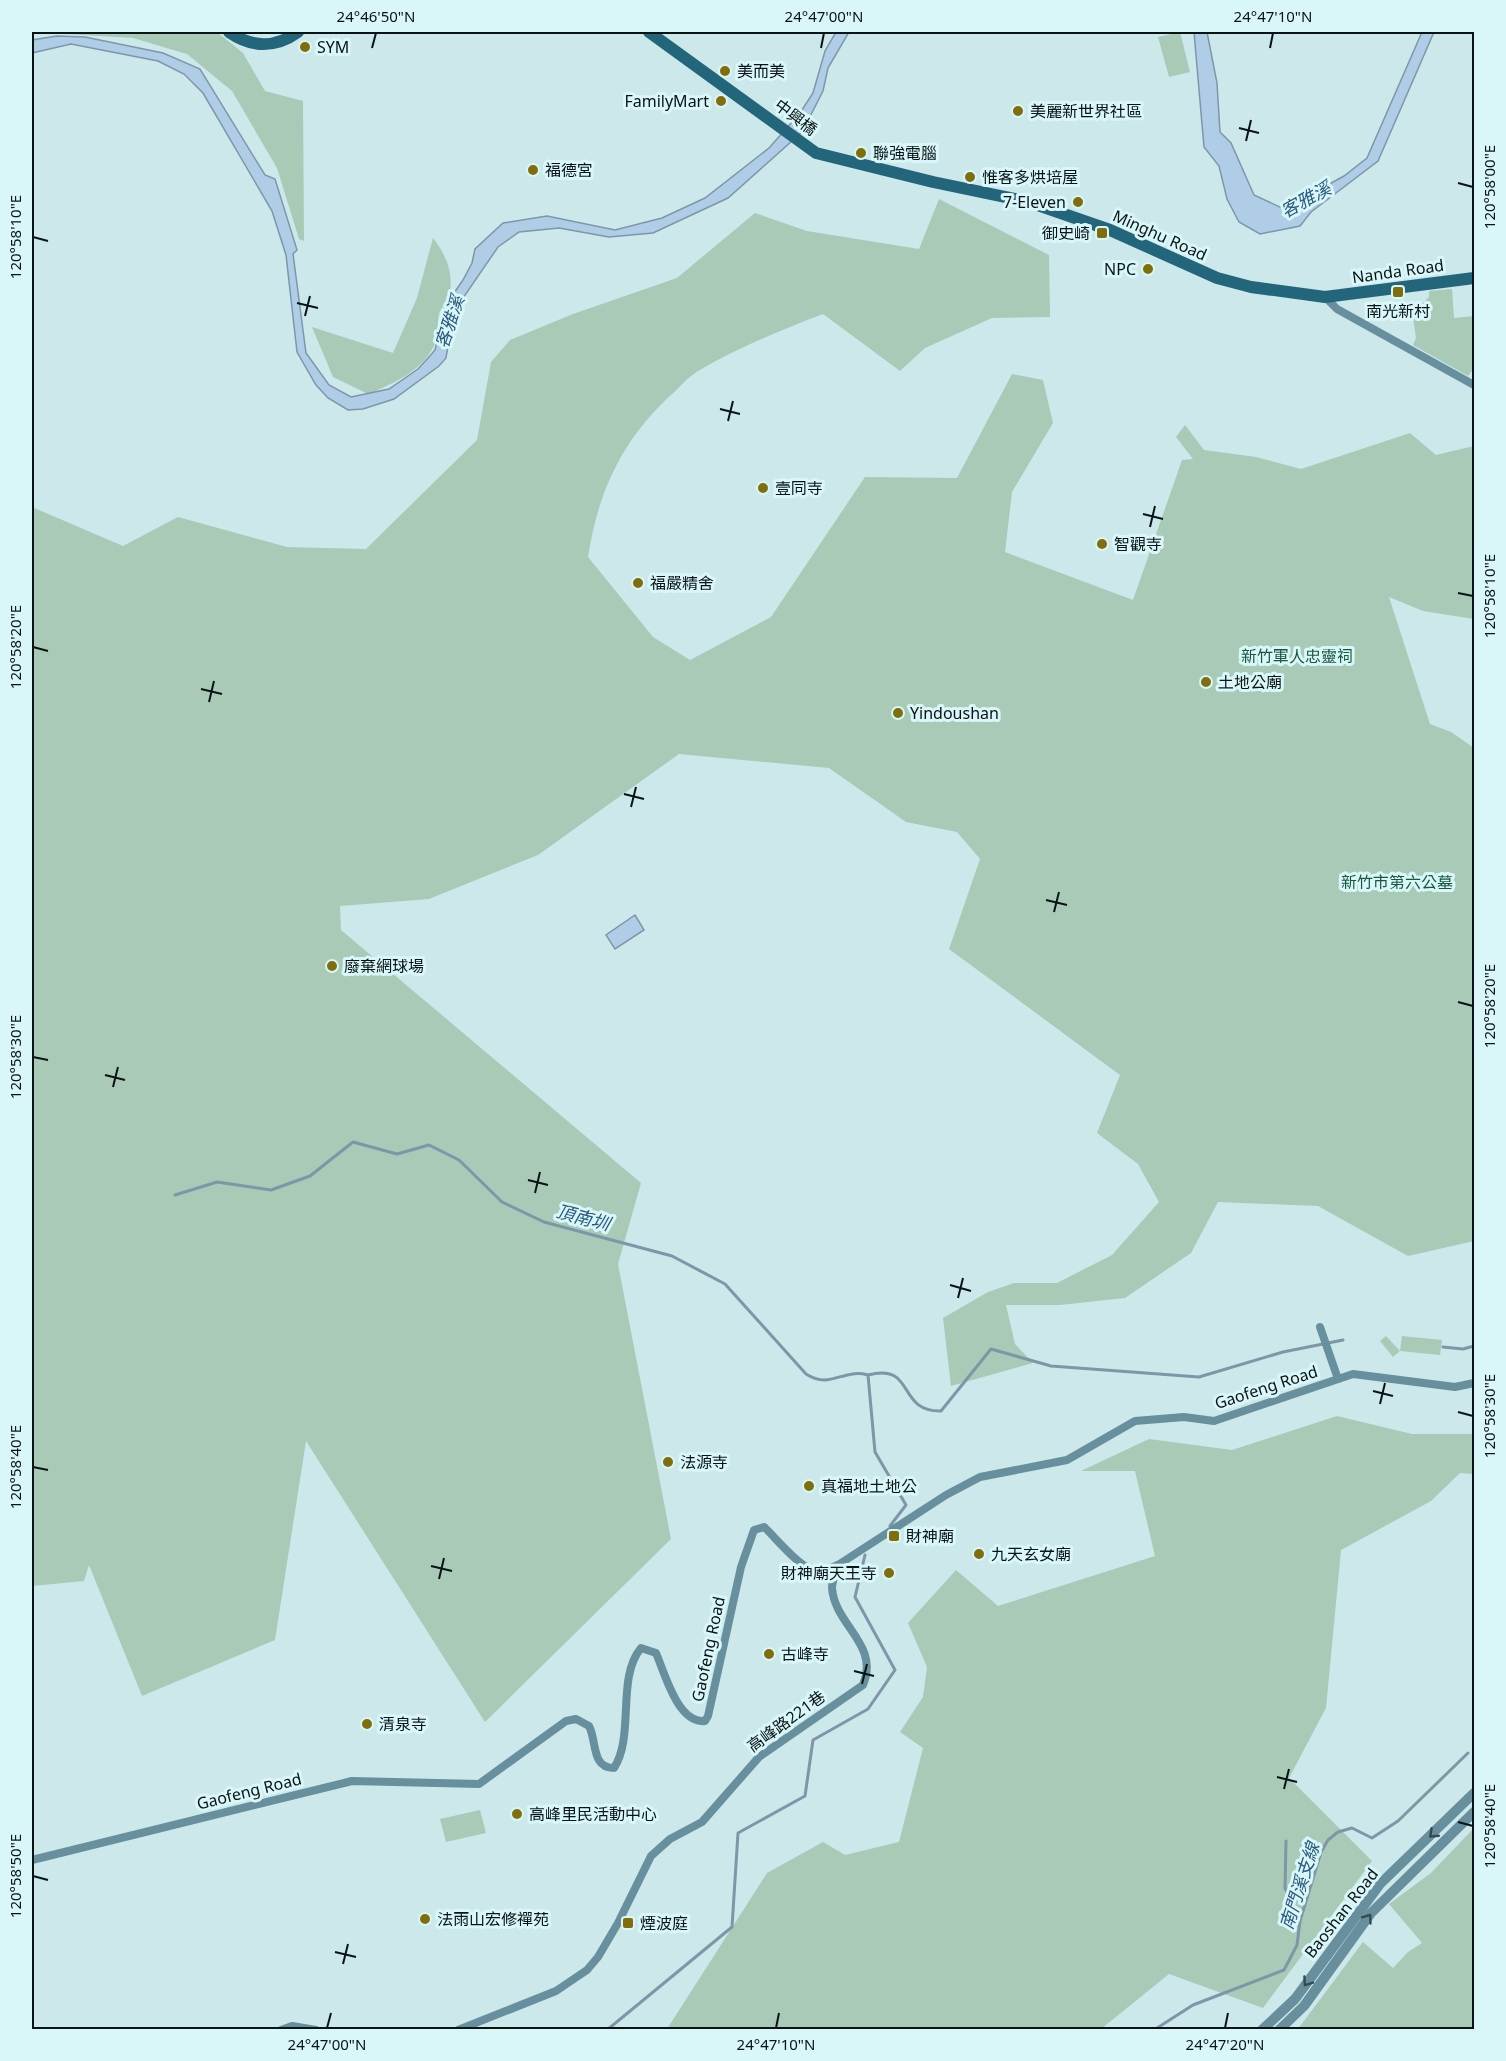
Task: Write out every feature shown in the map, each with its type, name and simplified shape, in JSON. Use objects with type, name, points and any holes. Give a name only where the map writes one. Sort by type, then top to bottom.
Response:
[{"type":"main road","points":[[229,32],[246,41],[263,45],[284,40],[298,32]]},
{"type":"main road","name":"中興橋","points":[[649,32],[816,153]]},
{"type":"main road","name":"Minghu Road","points":[[816,153],[933,182],[1029,202],[1110,230],[1217,278],[1251,287],[1325,297]]},
{"type":"main road","name":"Nanda Road","points":[[1325,297],[1474,278]]},
{"type":"street","points":[[1325,297],[1337,309],[1474,385]]},
{"type":"street","points":[[1320,1327],[1338,1379]]},
{"type":"street","name":"Gaofeng Road","points":[[32,1860],[352,1781],[479,1784],[566,1720],[576,1719],[589,1726],[599,1763],[606,1768],[614,1768],[621,1748],[632,1667],[641,1648],[656,1653],[676,1700],[688,1718],[696,1722],[705,1721],[708,1716],[741,1567],[754,1530],[764,1527],[804,1566],[814,1571],[838,1565],[946,1495],[980,1477],[1067,1460],[1134,1421],[1184,1417],[1214,1421],[1353,1374],[1455,1387],[1474,1383]]},
{"type":"street","name":"高峰路221巷","points":[[458,2030],[556,1990],[587,1970],[598,1958],[618,1923],[651,1856],[670,1839],[702,1822],[759,1757],[863,1685],[869,1671],[868,1657],[836,1605],[832,1586],[838,1565]]},
{"type":"street","name":"Baoshan Road","points":[[1262,2030],[1295,1999],[1354,1916],[1380,1884],[1474,1793]]},
{"type":"street","name":"Baoshan Road","points":[[1279,2030],[1304,2006],[1371,1913],[1474,1812]]},
{"type":"street","points":[[281,2030],[292,2026],[316,2030]]},
{"type":"green space","points":[[32,32],[217,32],[243,53],[265,91],[303,101],[304,241],[299,239],[277,168],[232,91],[187,54],[133,38]]},
{"type":"green space","points":[[1180,32],[1190,72],[1169,77],[1158,37]]},
{"type":"green space","points":[[939,199],[1049,255],[1050,317],[992,318],[925,348],[900,371],[823,314],[728,355],[691,376],[639,430],[615,468],[606,489],[592,533],[588,557],[653,637],[690,660],[771,617],[865,477],[957,478],[1012,374],[1043,380],[1053,423],[1012,492],[1005,552],[1133,600],[1182,460],[1193,459],[1176,437],[1185,425],[1204,450],[1256,457],[1301,469],[1410,433],[1436,455],[1474,446],[1474,619],[1423,611],[1389,597],[1430,724],[1451,732],[1474,748],[1474,1241],[1408,1256],[1318,1206],[1218,1202],[1191,1253],[1125,1298],[1060,1305],[1006,1305],[1015,1344],[1033,1363],[951,1386],[943,1318],[988,1292],[1014,1283],[1057,1283],[1112,1255],[1159,1202],[1138,1164],[1097,1133],[1120,1075],[949,949],[980,859],[957,832],[906,822],[829,768],[679,754],[538,855],[429,899],[340,906],[341,930],[641,1183],[618,1264],[671,1539],[485,1722],[306,1441],[275,1640],[142,1696],[89,1565],[84,1581],[32,1586],[32,507],[123,546],[178,517],[287,547],[366,549],[477,440],[491,362],[510,340],[573,314],[677,278],[755,213],[807,231],[919,249]]},
{"type":"green space","points":[[433,238],[448,264],[451,285],[449,296],[439,314],[437,337],[427,357],[410,373],[368,394],[333,377],[312,327],[393,353],[417,298]]},
{"type":"green space","points":[[1452,289],[1454,318],[1474,316],[1474,368],[1468,376],[1413,345],[1416,338],[1412,309],[1421,305],[1429,297],[1429,291]]},
{"type":"green space","points":[[1386,1336],[1400,1351],[1393,1357],[1380,1341]]},
{"type":"green space","points":[[1402,1336],[1442,1340],[1440,1355],[1400,1351]]},
{"type":"green space","points":[[1337,1416],[1412,1434],[1474,1434],[1474,1474],[1460,1473],[1431,1501],[1341,1550],[1326,1708],[1289,1778],[1372,1861],[1263,2008],[1169,1974],[1101,2029],[667,2029],[767,1873],[823,1842],[845,1855],[899,1842],[923,1748],[900,1732],[923,1697],[927,1667],[908,1623],[956,1570],[998,1606],[1155,1556],[1135,1471],[1081,1471],[1149,1439],[1232,1450]]},
{"type":"green space","points":[[480,1810],[486,1833],[446,1842],[440,1819]]},
{"type":"green space","points":[[1474,1828],[1474,2029],[1298,2029],[1363,1942],[1393,1968],[1408,1952],[1422,1943],[1389,1904],[1431,1873]]},
{"type":"water","name":"客雅溪","points":[[836,32],[849,32],[828,68],[823,91],[802,132],[728,198],[653,233],[609,237],[559,228],[519,232],[498,247],[463,298],[451,329],[446,358],[439,366],[394,399],[363,409],[348,410],[328,398],[316,385],[297,352],[286,255],[272,211],[203,93],[184,74],[158,61],[71,44],[32,53],[32,40],[57,36],[85,37],[163,53],[200,69],[265,175],[275,179],[297,250],[293,254],[306,353],[329,385],[351,397],[389,389],[418,369],[429,357],[435,350],[445,306],[472,263],[475,249],[503,223],[547,216],[615,230],[662,218],[705,198],[769,148],[800,113],[813,93],[825,51]]},
{"type":"water","name":"客雅溪","points":[[1194,32],[1207,32],[1217,83],[1220,132],[1231,143],[1254,195],[1284,209],[1344,176],[1367,158],[1422,32],[1434,32],[1378,161],[1311,212],[1300,226],[1260,234],[1239,222],[1227,199],[1219,166],[1204,147]]},
{"type":"water","points":[[635,915],[644,930],[615,949],[606,935]]},
{"type":"waterway","name":"頂南圳","points":[[175,1195],[217,1182],[271,1190],[310,1176],[353,1142],[397,1154],[429,1145],[459,1160],[502,1202],[544,1222],[672,1256],[725,1284],[806,1374],[823,1380],[851,1374],[868,1375]]},
{"type":"waterway","points":[[890,1526],[906,1505],[875,1452],[868,1375],[883,1373],[893,1375],[917,1404],[927,1409],[941,1411],[991,1349],[1051,1366],[1199,1377],[1283,1352],[1343,1340]]},
{"type":"waterway","points":[[1443,1347],[1463,1349],[1474,1346]]},
{"type":"waterway","points":[[607,2030],[732,1927],[738,1833],[805,1796],[813,1740],[868,1709],[895,1670],[855,1597],[865,1555]]},
{"type":"waterway","name":"南門溪支線","points":[[1154,2030],[1193,2005],[1284,1970],[1297,1945],[1300,1921],[1321,1852],[1328,1840],[1338,1832],[1352,1828],[1372,1838],[1398,1821],[1468,1753]]},
{"type":"waterway","points":[[1286,1841],[1285,1888],[1299,1919]]},
{"type":"place","name":"SYM","points":[[305,47]]},
{"type":"place","name":"美而美","points":[[725,71]]},
{"type":"place","name":"FamilyMart","points":[[721,101]]},
{"type":"place","name":"美麗新世界社區","points":[[1018,111]]},
{"type":"place","name":"聯強電腦","points":[[861,153]]},
{"type":"place","name":"福德宮","points":[[533,170]]},
{"type":"place","name":"惟客多烘培屋","points":[[970,177]]},
{"type":"place","name":"7-Eleven","points":[[1078,202]]},
{"type":"place","name":"御史崎","points":[[1102,233]]},
{"type":"place","name":"NPC","points":[[1148,269]]},
{"type":"place","name":"南光新村","points":[[1398,292]]},
{"type":"place","name":"壹同寺","points":[[763,488]]},
{"type":"place","name":"智觀寺","points":[[1102,544]]},
{"type":"place","name":"福嚴精舍","points":[[638,583]]},
{"type":"place","name":"土地公廟","points":[[1206,682]]},
{"type":"place","name":"Yindoushan","points":[[898,713]]},
{"type":"place","name":"廢棄網球場","points":[[332,966]]},
{"type":"place","name":"法源寺","points":[[668,1462]]},
{"type":"place","name":"真福地土地公","points":[[809,1486]]},
{"type":"place","name":"財神廟","points":[[894,1536]]},
{"type":"place","name":"九天玄女廟","points":[[979,1554]]},
{"type":"place","name":"財神廟天王寺","points":[[889,1573]]},
{"type":"place","name":"古峰寺","points":[[769,1654]]},
{"type":"place","name":"清泉寺","points":[[367,1724]]},
{"type":"place","name":"高峰里民活動中心","points":[[517,1814]]},
{"type":"place","name":"法雨山宏修禪苑","points":[[425,1919]]},
{"type":"place","name":"煙波庭","points":[[628,1923]]},
{"type":"park label","name":"新竹軍人忠靈祠","points":[[1297,656]]},
{"type":"park label","name":"新竹市第六公墓","points":[[1397,882]]}]
